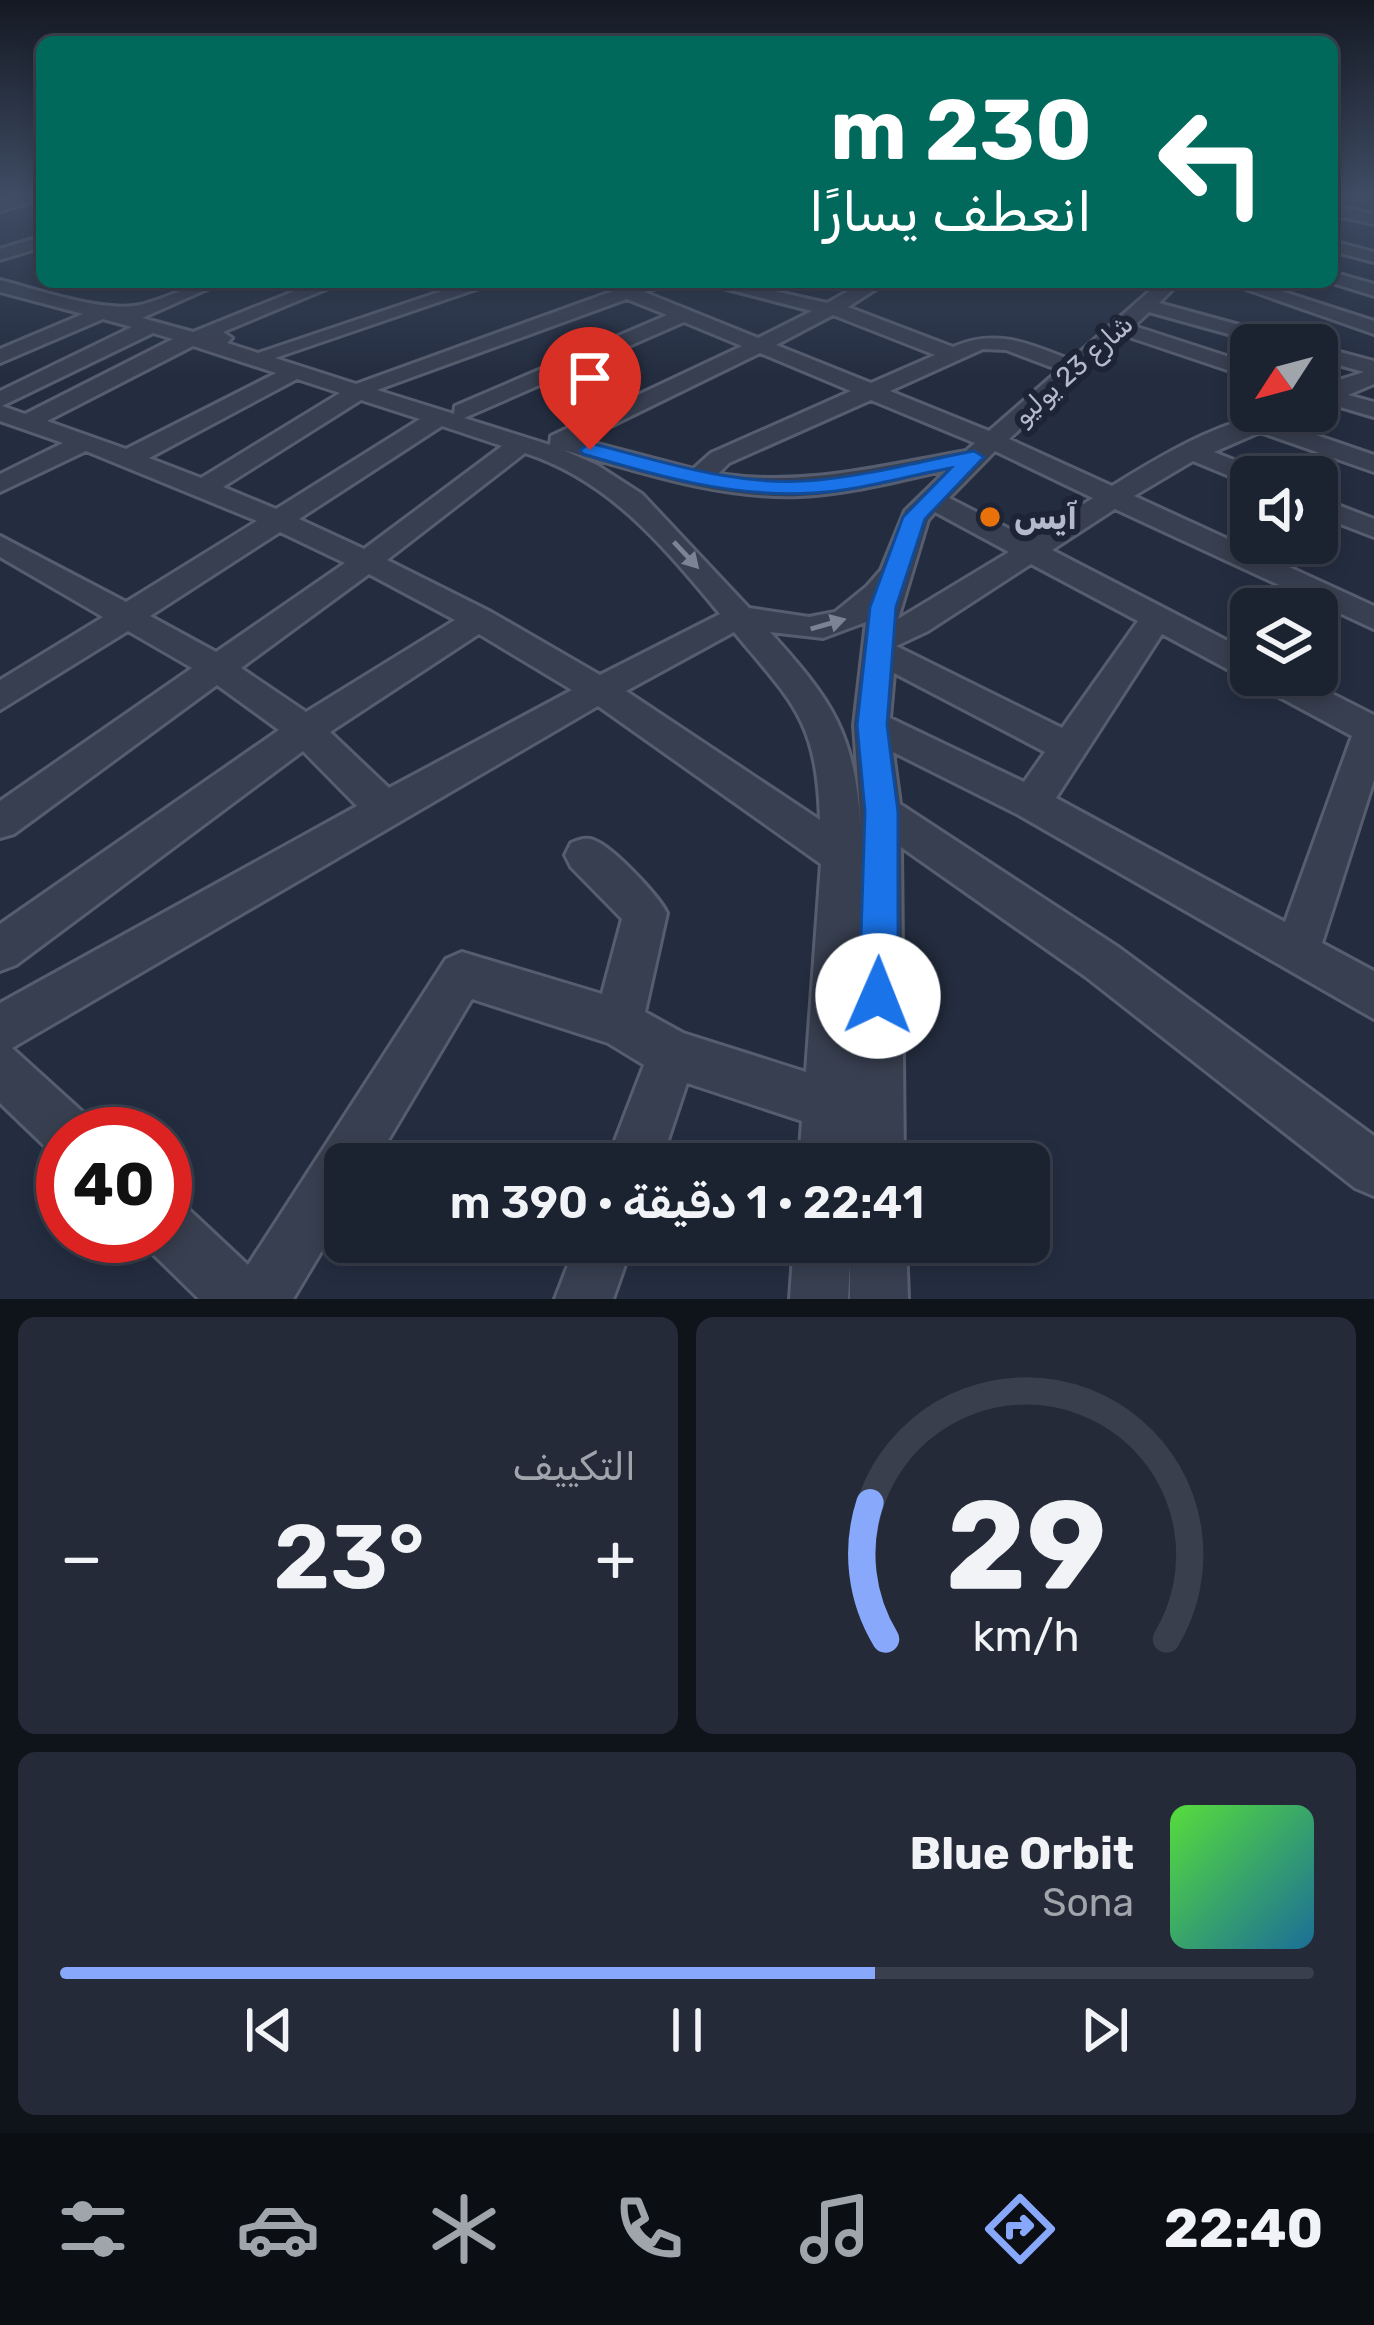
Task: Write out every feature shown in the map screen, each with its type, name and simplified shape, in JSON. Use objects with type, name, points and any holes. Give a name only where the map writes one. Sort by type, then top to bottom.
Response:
[{"type":"street","points":[[1338,279],[1374,290]]},
{"type":"street","points":[[4,291],[42,288]]},
{"type":"street","points":[[58,288],[127,314],[451,414],[687,476],[749,487],[800,488],[983,449]]},
{"type":"street","points":[[0,357],[198,288]]},
{"type":"street","points":[[14,418],[197,336],[319,288]]},
{"type":"street","points":[[127,459],[282,362],[473,288]]},
{"type":"street","points":[[203,488],[365,388],[639,288]]},
{"type":"street","points":[[736,288],[880,324],[954,355]]},
{"type":"street","points":[[560,441],[867,288]]},
{"type":"street","points":[[1253,288],[1374,328]]},
{"type":"street","points":[[4,291],[127,314]]},
{"type":"street","points":[[627,292],[872,391],[983,449],[1114,496],[1374,619]]},
{"type":"street","points":[[1159,293],[1238,324]]},
{"type":"street","name":"شارع 23 يوليو","points":[[877,1143],[881,812],[872,725],[883,607],[915,517],[983,449],[1159,293]]},
{"type":"street","points":[[0,400],[127,314]]},
{"type":"street","points":[[0,697],[451,414],[685,315]]},
{"type":"street","points":[[1121,328],[1230,364]]},
{"type":"street","points":[[632,500],[639,486],[687,476],[993,341],[1076,369]]},
{"type":"street","points":[[1338,359],[1374,372]]},
{"type":"street","points":[[1338,387],[1374,372]]},
{"type":"street","points":[[1338,400],[1374,410]]},
{"type":"street","points":[[451,414],[588,470],[632,500],[740,615],[816,709],[838,775],[842,856],[827,1143]]},
{"type":"street","points":[[14,418],[203,488],[480,619],[598,689],[842,856]]},
{"type":"street","points":[[877,644],[1114,496],[1191,451],[1237,432]]},
{"type":"street","points":[[1284,432],[1374,464]]},
{"type":"street","points":[[0,484],[82,442]]},
{"type":"street","points":[[0,823],[366,562],[522,443]]},
{"type":"street","points":[[1191,451],[1230,468]]},
{"type":"street","points":[[931,499],[1230,656]]},
{"type":"street","points":[[1338,514],[1374,529]]},
{"type":"street","points":[[0,545],[214,666],[305,730],[386,810]]},
{"type":"street","points":[[0,1029],[598,689],[740,615],[808,629],[836,625],[857,613],[898,570]]},
{"type":"street","points":[[0,950],[305,730],[480,619]]},
{"type":"street","points":[[1031,803],[1156,619]]},
{"type":"street","points":[[877,644],[1069,748]]},
{"type":"street","points":[[1297,950],[1373,730],[1307,696]]},
{"type":"street","points":[[872,725],[1031,803],[1374,996]]},
{"type":"street","points":[[881,812],[1102,962],[1374,1169]]},
{"type":"street","points":[[586,855],[645,913],[619,1024]]},
{"type":"street","points":[[260,1299],[462,974],[619,1024],[673,1054],[830,1105]]},
{"type":"street","points":[[641,1143],[673,1054]]},
{"type":"street","points":[[0,1068],[41,1107]]},
{"type":"street","points":[[192,1252],[241,1299]]},
{"type":"street","points":[[584,1299],[597,1263]]},
{"type":"street","points":[[819,1299],[821,1263]]},
{"type":"street","points":[[878,1263],[879,1299]]},
{"type":"place","name":"آيس","points":[[990,517]]},
{"type":"route","points":[[590,450],[675,475],[776,488],[818,487],[974,457],[915,517],[883,607],[874,657],[872,725],[881,812],[878,996]]}]
